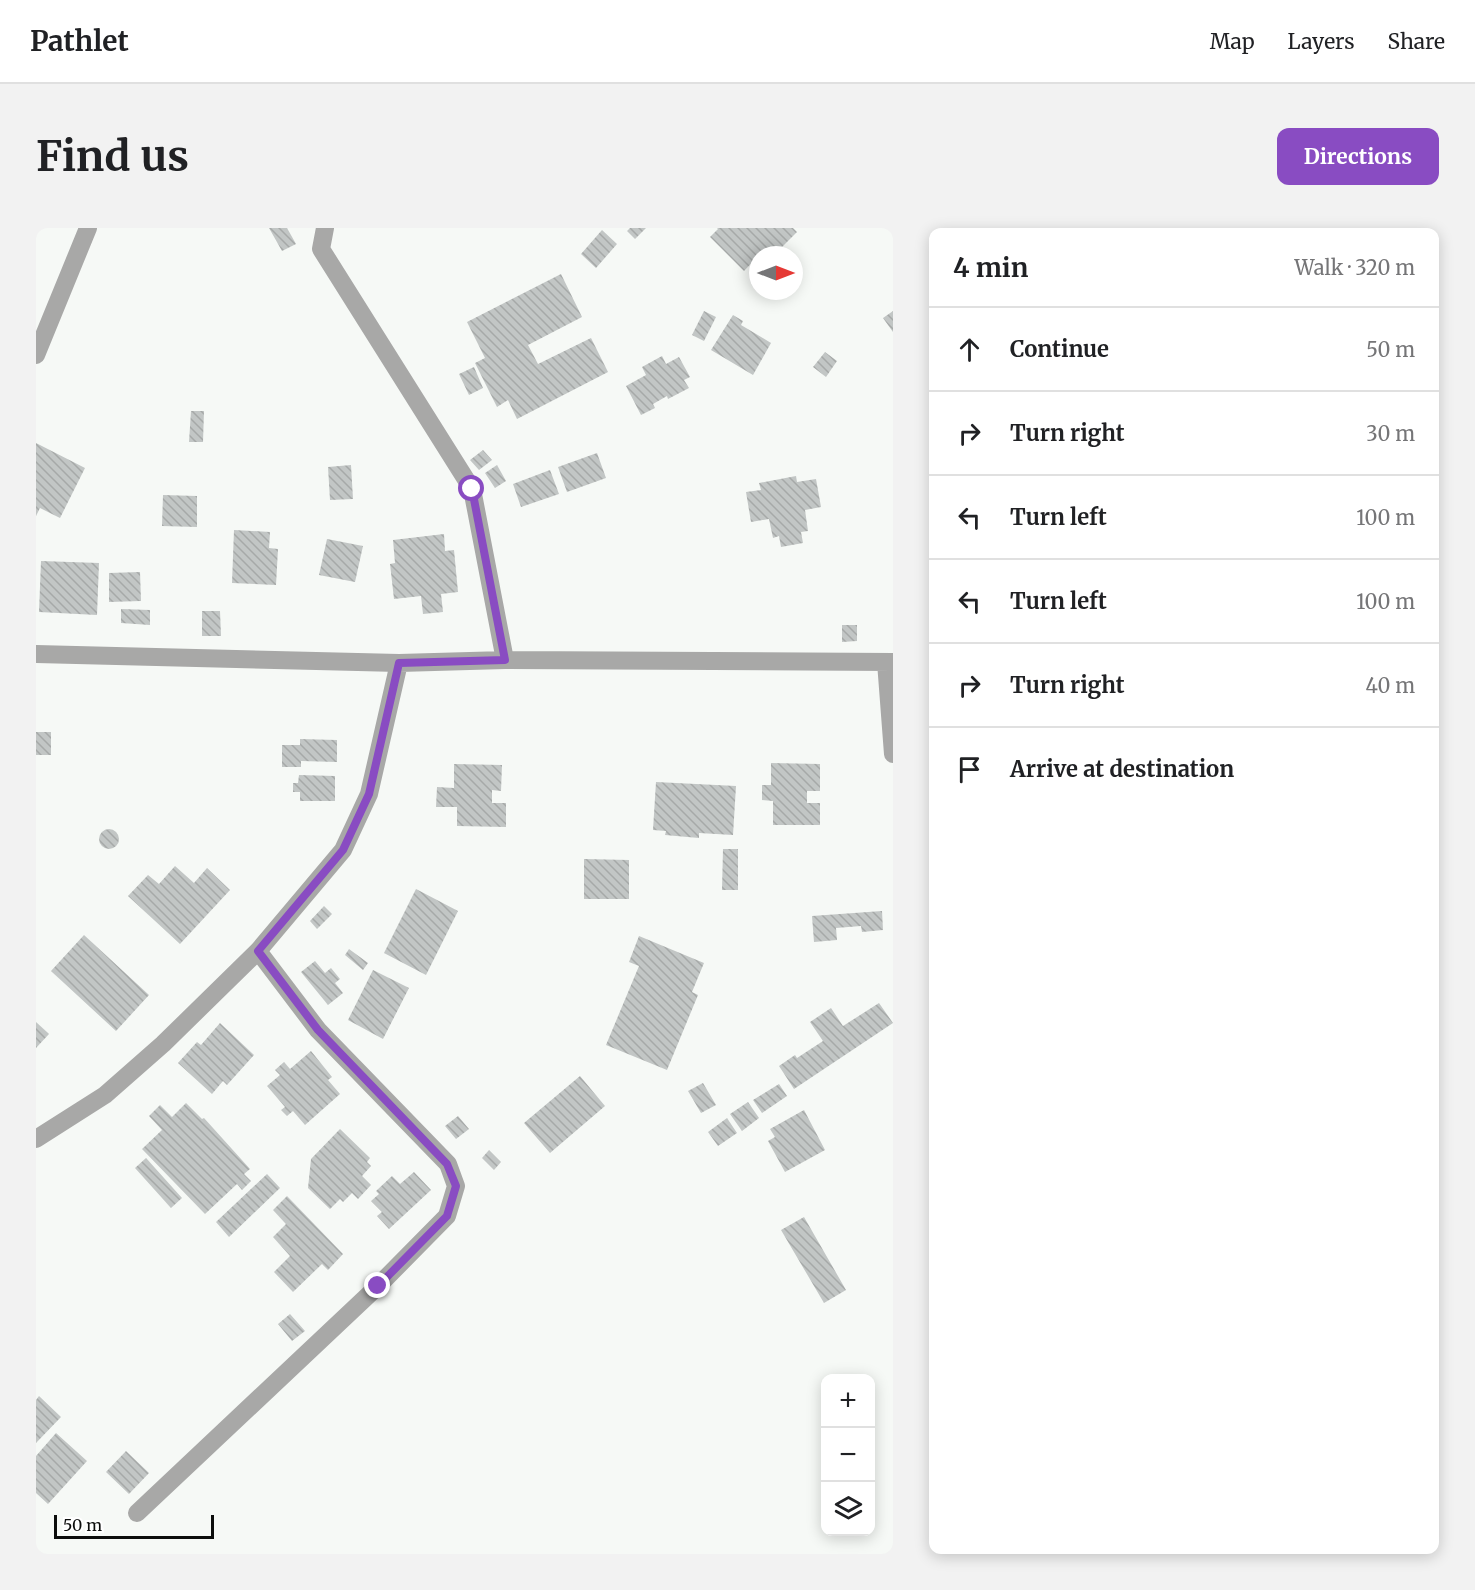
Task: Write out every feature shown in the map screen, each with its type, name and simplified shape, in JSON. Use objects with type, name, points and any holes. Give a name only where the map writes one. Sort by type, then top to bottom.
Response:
[{"type":"street","points":[[36,355],[88,228]]},
{"type":"street","points":[[325,228],[321,249],[472,489],[505,660]]},
{"type":"street","points":[[36,654],[399,663],[505,660],[890,662],[893,754]]},
{"type":"street","points":[[36,1139],[105,1095],[164,1044],[258,951],[343,850],[369,794],[399,663]]},
{"type":"street","points":[[138,1513],[378,1286],[447,1216],[456,1186],[447,1164],[318,1030],[258,951]]},
{"type":"building","points":[[269,228],[287,228],[296,244],[282,251]]},
{"type":"building","points":[[630,228],[646,228],[635,239],[627,231]]},
{"type":"building","points":[[793,228],[797,232],[783,246],[749,246],[749,266],[744,271],[710,237],[718,229]]},
{"type":"building","points":[[602,230],[617,244],[596,268],[581,254]]},
{"type":"building","points":[[561,274],[582,317],[528,345],[538,364],[591,338],[608,372],[517,419],[508,400],[497,407],[475,363],[485,358],[467,322]]},
{"type":"building","points":[[704,311],[716,317],[704,341],[692,335]]},
{"type":"building","points":[[893,311],[893,332],[883,318]]},
{"type":"building","points":[[733,315],[743,321],[741,325],[771,343],[753,375],[711,350]]},
{"type":"building","points":[[825,352],[837,361],[826,377],[813,367]]},
{"type":"building","points":[[662,356],[666,364],[679,357],[690,377],[684,380],[689,388],[668,399],[667,396],[653,404],[655,408],[641,415],[626,386],[646,375],[642,367]]},
{"type":"building","points":[[474,367],[483,388],[469,395],[459,374]]},
{"type":"building","points":[[191,411],[204,411],[203,442],[189,442]]},
{"type":"building","points":[[36,443],[85,468],[60,518],[40,508],[36,516]]},
{"type":"building","points":[[483,450],[492,460],[479,470],[470,460]]},
{"type":"building","points":[[597,453],[606,478],[567,492],[558,467]]},
{"type":"building","points":[[351,465],[353,499],[330,500],[328,467]]},
{"type":"building","points":[[497,465],[506,481],[495,488],[485,473]]},
{"type":"building","points":[[550,470],[559,494],[521,507],[513,484]]},
{"type":"building","points":[[796,476],[797,482],[816,479],[821,507],[805,510],[808,531],[801,532],[803,543],[781,547],[779,536],[773,538],[769,519],[751,522],[746,492],[761,490],[759,483]]},
{"type":"building","points":[[163,495],[197,496],[197,527],[162,526]]},
{"type":"building","points":[[234,530],[270,532],[269,548],[278,549],[276,585],[232,583]]},
{"type":"building","points":[[444,534],[445,551],[454,550],[458,592],[441,594],[443,612],[423,614],[421,596],[394,599],[390,564],[395,563],[393,540]]},
{"type":"building","points":[[327,539],[363,546],[355,582],[319,575]]},
{"type":"building","points":[[41,561],[99,563],[97,615],[39,612]]},
{"type":"building","points":[[140,572],[141,601],[109,602],[109,573]]},
{"type":"building","points":[[121,609],[150,610],[150,625],[121,623]]},
{"type":"building","points":[[202,611],[220,611],[221,636],[202,636]]},
{"type":"building","points":[[842,625],[857,625],[857,641],[842,642]]},
{"type":"building","points":[[36,732],[51,732],[51,755],[36,755]]},
{"type":"building","points":[[300,739],[337,740],[337,762],[301,761],[301,767],[282,767],[282,745],[300,745]]},
{"type":"building","points":[[771,763],[820,764],[820,791],[807,791],[807,803],[820,803],[820,825],[773,825],[773,801],[762,800],[762,785],[771,785]]},
{"type":"building","points":[[454,764],[502,765],[501,791],[492,790],[492,803],[506,803],[506,827],[457,826],[457,807],[436,807],[437,787],[454,788]]},
{"type":"building","points":[[299,775],[335,776],[335,801],[300,801],[300,792],[293,792],[293,783],[298,783]]},
{"type":"building","points":[[656,782],[736,786],[733,835],[699,833],[699,838],[665,835],[666,831],[653,830]]},
{"type":"building","points":[[109,829],[116,832],[119,839],[116,846],[109,849],[102,846],[99,839],[102,832]]},
{"type":"building","points":[[723,849],[738,849],[738,890],[722,890]]},
{"type":"building","points":[[584,859],[629,860],[629,899],[584,899]]},
{"type":"building","points":[[175,866],[194,883],[207,868],[230,890],[180,944],[128,896],[148,875],[159,884]]},
{"type":"building","points":[[416,889],[458,911],[426,975],[384,953]]},
{"type":"building","points":[[324,906],[332,914],[317,929],[310,921]]},
{"type":"building","points":[[882,911],[883,930],[862,932],[861,926],[836,928],[837,940],[814,942],[812,916]]},
{"type":"building","points":[[84,935],[149,995],[116,1031],[51,971]]},
{"type":"building","points":[[639,936],[704,963],[692,992],[698,995],[667,1070],[606,1045],[639,966],[629,962]]},
{"type":"building","points":[[349,949],[368,963],[363,970],[345,955]]},
{"type":"building","points":[[315,961],[325,973],[331,968],[340,979],[335,983],[343,993],[328,1005],[301,972]]},
{"type":"building","points":[[373,970],[409,988],[383,1039],[348,1020]]},
{"type":"building","points":[[879,1003],[893,1023],[794,1089],[779,1066],[795,1055],[797,1058],[823,1041],[810,1022],[831,1008],[843,1026]]},
{"type":"building","points":[[36,1022],[49,1034],[36,1048]]},
{"type":"building","points":[[220,1023],[254,1055],[227,1085],[223,1081],[212,1094],[178,1063],[197,1042],[201,1045]]},
{"type":"building","points":[[311,1051],[332,1077],[328,1080],[340,1094],[305,1125],[293,1111],[287,1116],[281,1110],[285,1107],[267,1086],[280,1075],[275,1070],[284,1062],[290,1069]]},
{"type":"building","points":[[580,1076],[605,1106],[550,1153],[524,1123]]},
{"type":"building","points":[[703,1083],[716,1105],[701,1113],[688,1091]]},
{"type":"building","points":[[779,1084],[787,1096],[762,1113],[753,1100]]},
{"type":"building","points":[[748,1102],[759,1118],[742,1131],[730,1114]]},
{"type":"building","points":[[186,1103],[202,1119],[204,1118],[250,1169],[244,1174],[251,1181],[242,1190],[237,1184],[205,1214],[142,1149],[162,1130],[149,1116],[160,1105],[172,1117]]},
{"type":"building","points":[[804,1110],[825,1150],[785,1172],[768,1141],[775,1137],[770,1129]]},
{"type":"building","points":[[458,1116],[469,1129],[456,1139],[445,1126]]},
{"type":"building","points":[[727,1118],[737,1133],[718,1146],[708,1132]]},
{"type":"building","points":[[340,1129],[370,1158],[367,1162],[371,1166],[362,1176],[371,1185],[358,1199],[352,1193],[343,1202],[340,1199],[330,1209],[308,1188],[311,1159]]},
{"type":"building","points":[[489,1150],[501,1162],[494,1170],[482,1158]]},
{"type":"building","points":[[146,1158],[182,1198],[171,1208],[135,1168]]},
{"type":"building","points":[[414,1172],[431,1190],[389,1229],[377,1216],[382,1212],[371,1201],[379,1194],[376,1191],[392,1176],[400,1184]]},
{"type":"building","points":[[267,1174],[280,1188],[229,1237],[216,1222]]},
{"type":"building","points":[[287,1196],[343,1254],[328,1270],[322,1264],[293,1292],[274,1272],[290,1256],[273,1237],[286,1224],[273,1210]]},
{"type":"building","points":[[804,1217],[846,1290],[824,1303],[781,1230]]},
{"type":"building","points":[[290,1314],[305,1331],[292,1341],[278,1324]]},
{"type":"building","points":[[39,1396],[61,1417],[36,1443],[36,1400]]},
{"type":"building","points":[[56,1433],[87,1461],[48,1504],[36,1493],[36,1456]]},
{"type":"building","points":[[126,1451],[149,1473],[129,1494],[106,1472]]},
{"type":"route","points":[[378,1286],[447,1216],[456,1186],[447,1164],[318,1030],[258,951],[343,850],[369,794],[399,663],[505,660],[472,489]]}]
